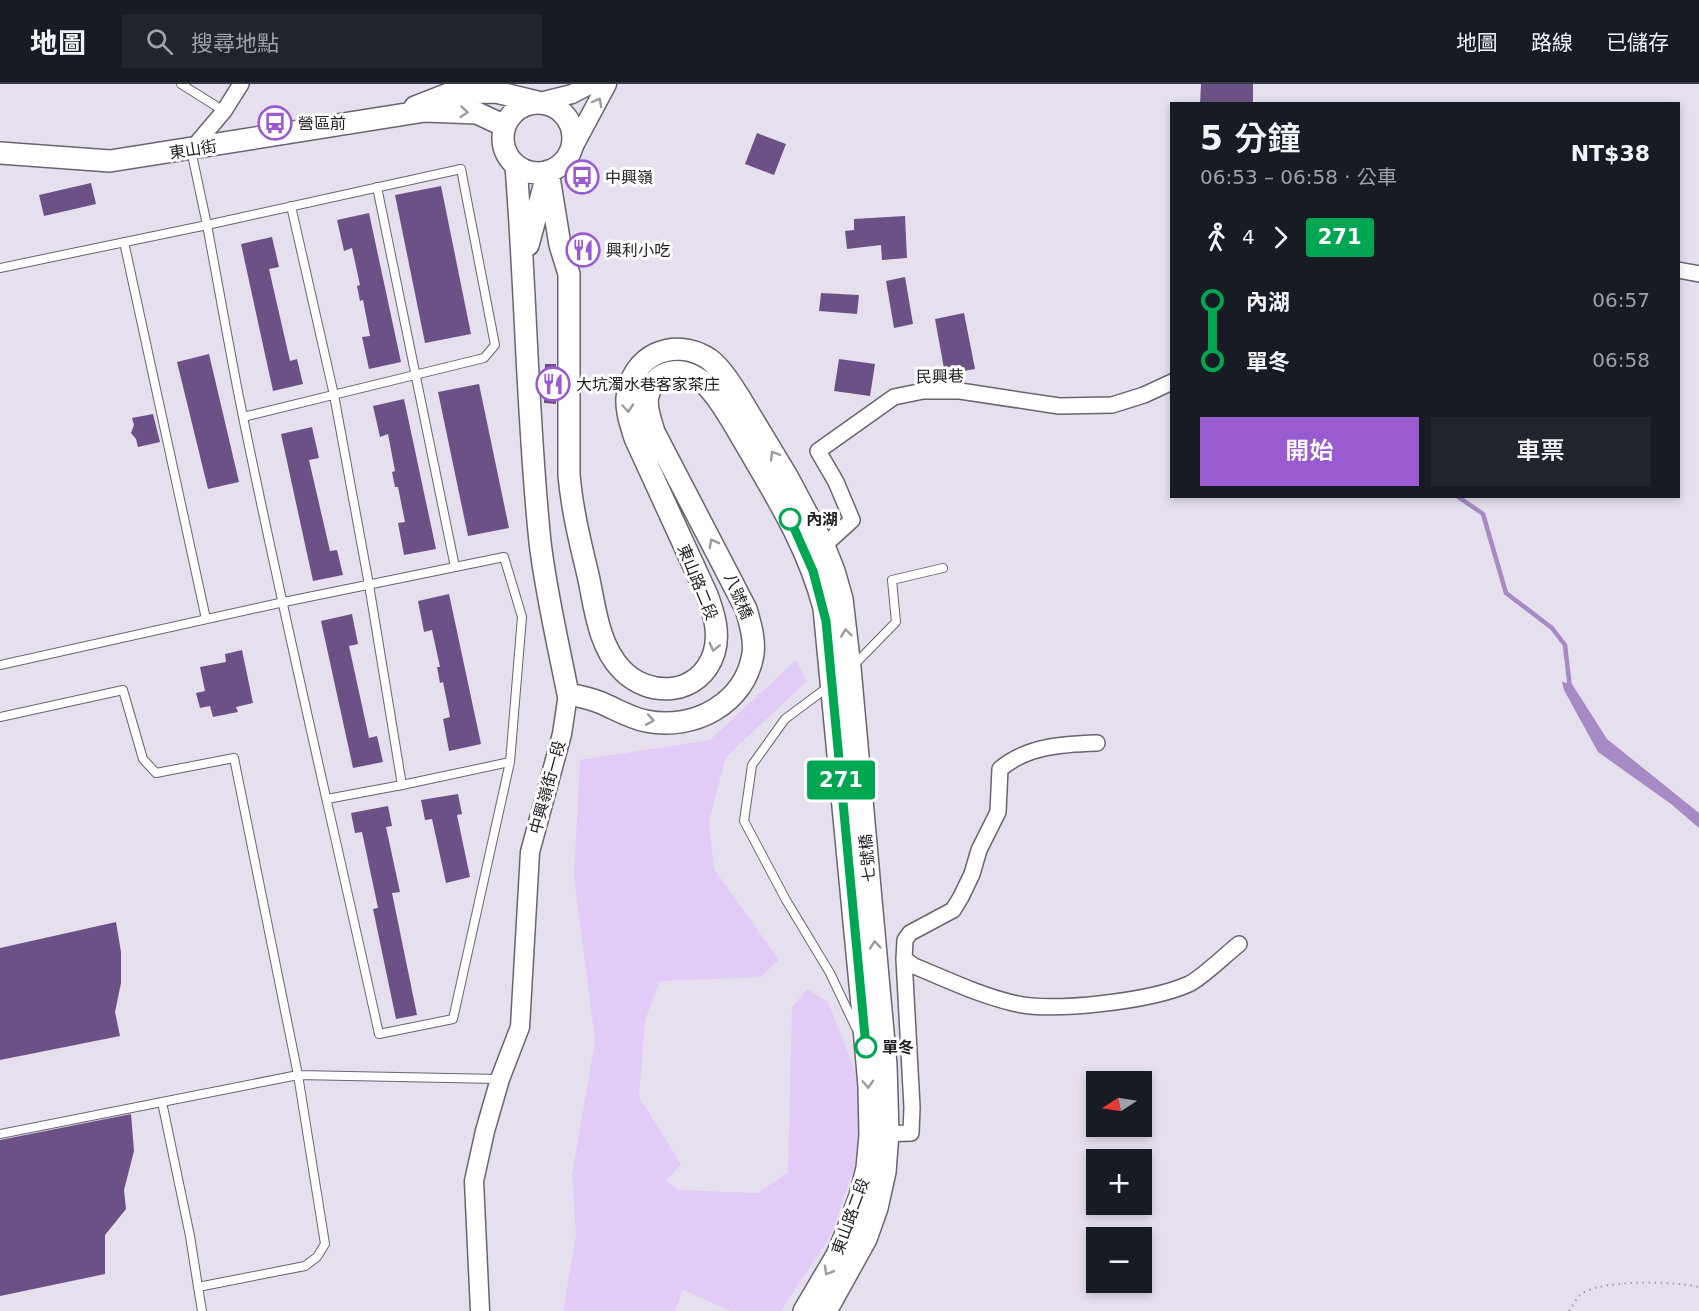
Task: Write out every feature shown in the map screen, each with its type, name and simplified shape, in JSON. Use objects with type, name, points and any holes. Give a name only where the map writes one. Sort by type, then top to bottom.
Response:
[{"type":"main road","name":"東山街","points":[[385,118],[451,93],[496,92],[540,102]]},
{"type":"main road","points":[[540,102],[557,109],[570,122],[573,146],[562,165],[548,171],[534,173],[516,166],[505,149],[503,138],[510,116],[519,108],[540,102]]},
{"type":"main road","name":"東山街","points":[[0,153],[110,161],[191,150],[425,111],[477,113],[505,126]]},
{"type":"main road","name":"中興嶺街一段","points":[[516,166],[524,260],[533,470],[540,545],[568,694]]},
{"type":"main road","name":"中興嶺街一段","points":[[524,260],[548,171]]},
{"type":"main road","name":"東山路二段","points":[[548,171],[560,245],[569,274],[569,456],[572,506],[600,631],[610,654],[632,679],[645,686],[662,690],[679,688],[695,679],[706,668],[714,654],[717,637],[715,617],[629,420],[627,399],[631,381],[639,366],[652,356],[667,350],[682,349],[697,353],[711,361],[738,395],[788,478],[817,553],[832,683],[845,717]]},
{"type":"main road","name":"東山路二段","points":[[654,432],[647,397],[656,381],[669,372],[683,371],[695,375],[718,398],[783,506],[817,553],[834,571],[842,599],[850,668],[845,717]]},
{"type":"main road","name":"八號橋","points":[[568,694],[595,700],[644,721],[668,723],[695,720],[717,710],[735,694],[748,674],[753,652],[752,630],[738,591],[654,432]]},
{"type":"main road","name":"七號橋","points":[[845,717],[872,1004]]},
{"type":"main road","name":"東山路二段","points":[[826,1311],[866,1239],[878,1208],[885,1172],[866,1048],[872,1004]]},
{"type":"main road","name":"東山路二段","points":[[804,1311],[837,1255],[860,1196],[879,1134],[872,1004]]},
{"type":"street","points":[[191,150],[224,111],[241,84]]},
{"type":"street","name":"東山街","points":[[540,102],[572,94],[591,84]]},
{"type":"street","points":[[568,157],[607,84]]},
{"type":"street","points":[[1680,270],[1699,274]]},
{"type":"street","name":"民興巷","points":[[817,553],[852,520],[841,493],[818,451],[894,397],[923,391],[960,391],[1059,406],[1112,405],[1144,395],[1170,383]]},
{"type":"street","name":"中興嶺街一段","points":[[480,1311],[474,1181],[500,1079],[520,1027],[530,852],[562,734],[568,694]]},
{"type":"street","points":[[879,1134],[911,1133],[912,1107],[905,940],[910,933],[953,910],[962,897],[979,850],[998,812],[1000,769],[1017,758],[1057,745],[1097,743]]},
{"type":"street","points":[[904,959],[914,966],[1011,1003],[1032,1007],[1064,1007],[1155,994],[1191,984],[1239,944]]},
{"type":"lane","points":[[181,84],[224,111]]},
{"type":"lane","points":[[0,665],[284,602],[504,557],[522,617],[510,762],[453,1019],[379,1034],[327,800],[284,602],[243,417],[191,150]]},
{"type":"lane","points":[[0,268],[461,169],[495,345],[484,358],[243,417]]},
{"type":"lane","points":[[377,188],[455,567]]},
{"type":"lane","points":[[291,206],[334,395],[369,585],[402,785]]},
{"type":"lane","points":[[124,242],[206,619]]},
{"type":"lane","points":[[866,1048],[830,973],[786,900],[744,821],[752,765],[785,719],[850,668],[896,621],[892,580],[943,568]]},
{"type":"lane","points":[[0,717],[123,690],[143,759],[156,773],[234,758],[298,1075],[325,1244],[317,1257],[305,1266],[198,1287]]},
{"type":"lane","points":[[327,800],[510,762]]},
{"type":"lane","points":[[0,1134],[298,1075],[500,1079]]},
{"type":"lane","points":[[162,1102],[190,1236],[202,1311]]},
{"type":"path","points":[[1569,1311],[1581,1295],[1609,1284],[1684,1284],[1699,1287]]},
{"type":"shaded area","points":[[796,660],[807,681],[726,757],[709,821],[714,869],[779,960],[761,977],[660,981],[645,1020],[639,1097],[681,1164],[666,1181],[679,1190],[758,1193],[788,1172],[792,1007],[807,989],[828,1002],[860,1083],[858,1156],[831,1235],[781,1311],[731,1311],[683,1290],[675,1311],[563,1311],[576,1235],[572,1175],[595,1041],[574,876],[580,760],[710,740]]},
{"type":"shaded area","points":[[1562,682],[1572,684],[1607,739],[1699,813],[1699,828],[1671,804],[1598,752],[1564,690]]},
{"type":"building","points":[[1201,84],[1253,84],[1253,102],[1200,102]]},
{"type":"building","points":[[757,133],[786,144],[774,175],[745,164]]},
{"type":"building","points":[[91,183],[96,204],[44,216],[39,195]]},
{"type":"building","points":[[441,186],[471,334],[425,343],[395,195]]},
{"type":"building","points":[[369,213],[401,362],[369,369],[362,337],[370,336],[363,300],[360,301],[357,286],[360,285],[352,248],[344,251],[337,220]]},
{"type":"building","points":[[905,216],[907,258],[882,260],[881,245],[847,249],[845,231],[854,230],[854,219]]},
{"type":"building","points":[[272,237],[279,267],[269,269],[290,361],[297,359],[303,384],[273,391],[241,244]]},
{"type":"building","points":[[905,277],[913,324],[894,328],[886,281]]},
{"type":"building","points":[[821,293],[859,295],[857,314],[819,311]]},
{"type":"building","points":[[964,313],[975,369],[945,374],[935,319]]},
{"type":"building","points":[[209,354],[239,482],[208,489],[177,362]]},
{"type":"building","points":[[839,359],[875,364],[870,396],[834,391]]},
{"type":"building","name":"大坑濁水巷客家茶庄","points":[[545,364],[556,364],[556,404],[544,403]]},
{"type":"building","points":[[479,384],[509,528],[468,536],[438,392]]},
{"type":"building","points":[[404,399],[436,549],[404,555],[398,523],[405,522],[398,487],[395,487],[392,472],[395,471],[388,434],[380,437],[373,406]]},
{"type":"building","points":[[153,414],[160,442],[138,447],[131,433],[134,425],[132,418]]},
{"type":"building","points":[[312,427],[319,458],[309,460],[330,551],[337,550],[343,575],[313,581],[281,434]]},
{"type":"building","points":[[449,594],[481,744],[449,751],[443,719],[450,717],[443,682],[440,683],[437,667],[440,667],[432,630],[424,632],[418,601]]},
{"type":"building","points":[[352,614],[358,644],[349,646],[369,738],[377,736],[383,762],[353,768],[321,621]]},
{"type":"building","points":[[242,650],[253,703],[236,707],[238,712],[213,717],[210,706],[200,708],[196,693],[205,691],[200,667],[226,662],[225,654]]},
{"type":"building","points":[[458,794],[462,814],[457,815],[470,877],[446,883],[432,819],[425,820],[421,800]]},
{"type":"building","points":[[388,806],[392,826],[386,827],[400,892],[392,893],[417,1015],[396,1019],[373,909],[378,908],[362,832],[355,833],[351,813]]},
{"type":"building","points":[[116,922],[121,952],[121,983],[115,1012],[120,1036],[0,1060],[0,948]]},
{"type":"building","points":[[131,1114],[134,1151],[124,1190],[126,1209],[105,1235],[105,1274],[0,1296],[0,1140]]},
{"type":"waterway","points":[[1460,498],[1483,514],[1506,593],[1552,628],[1565,645],[1570,689]]},
{"type":"bus line","name":"271","points":[[790,519],[817,582],[828,634],[866,1047]]},
{"type":"place","name":"營區前","points":[[275,123]]},
{"type":"place","name":"中興嶺","points":[[582,177]]},
{"type":"place","name":"興利小吃","points":[[583,250]]},
{"type":"place","name":"大坑濁水巷客家茶庄","points":[[553,384]]},
{"type":"place","name":"內湖","points":[[790,519]]},
{"type":"place","name":"單冬","points":[[866,1047]]}]
